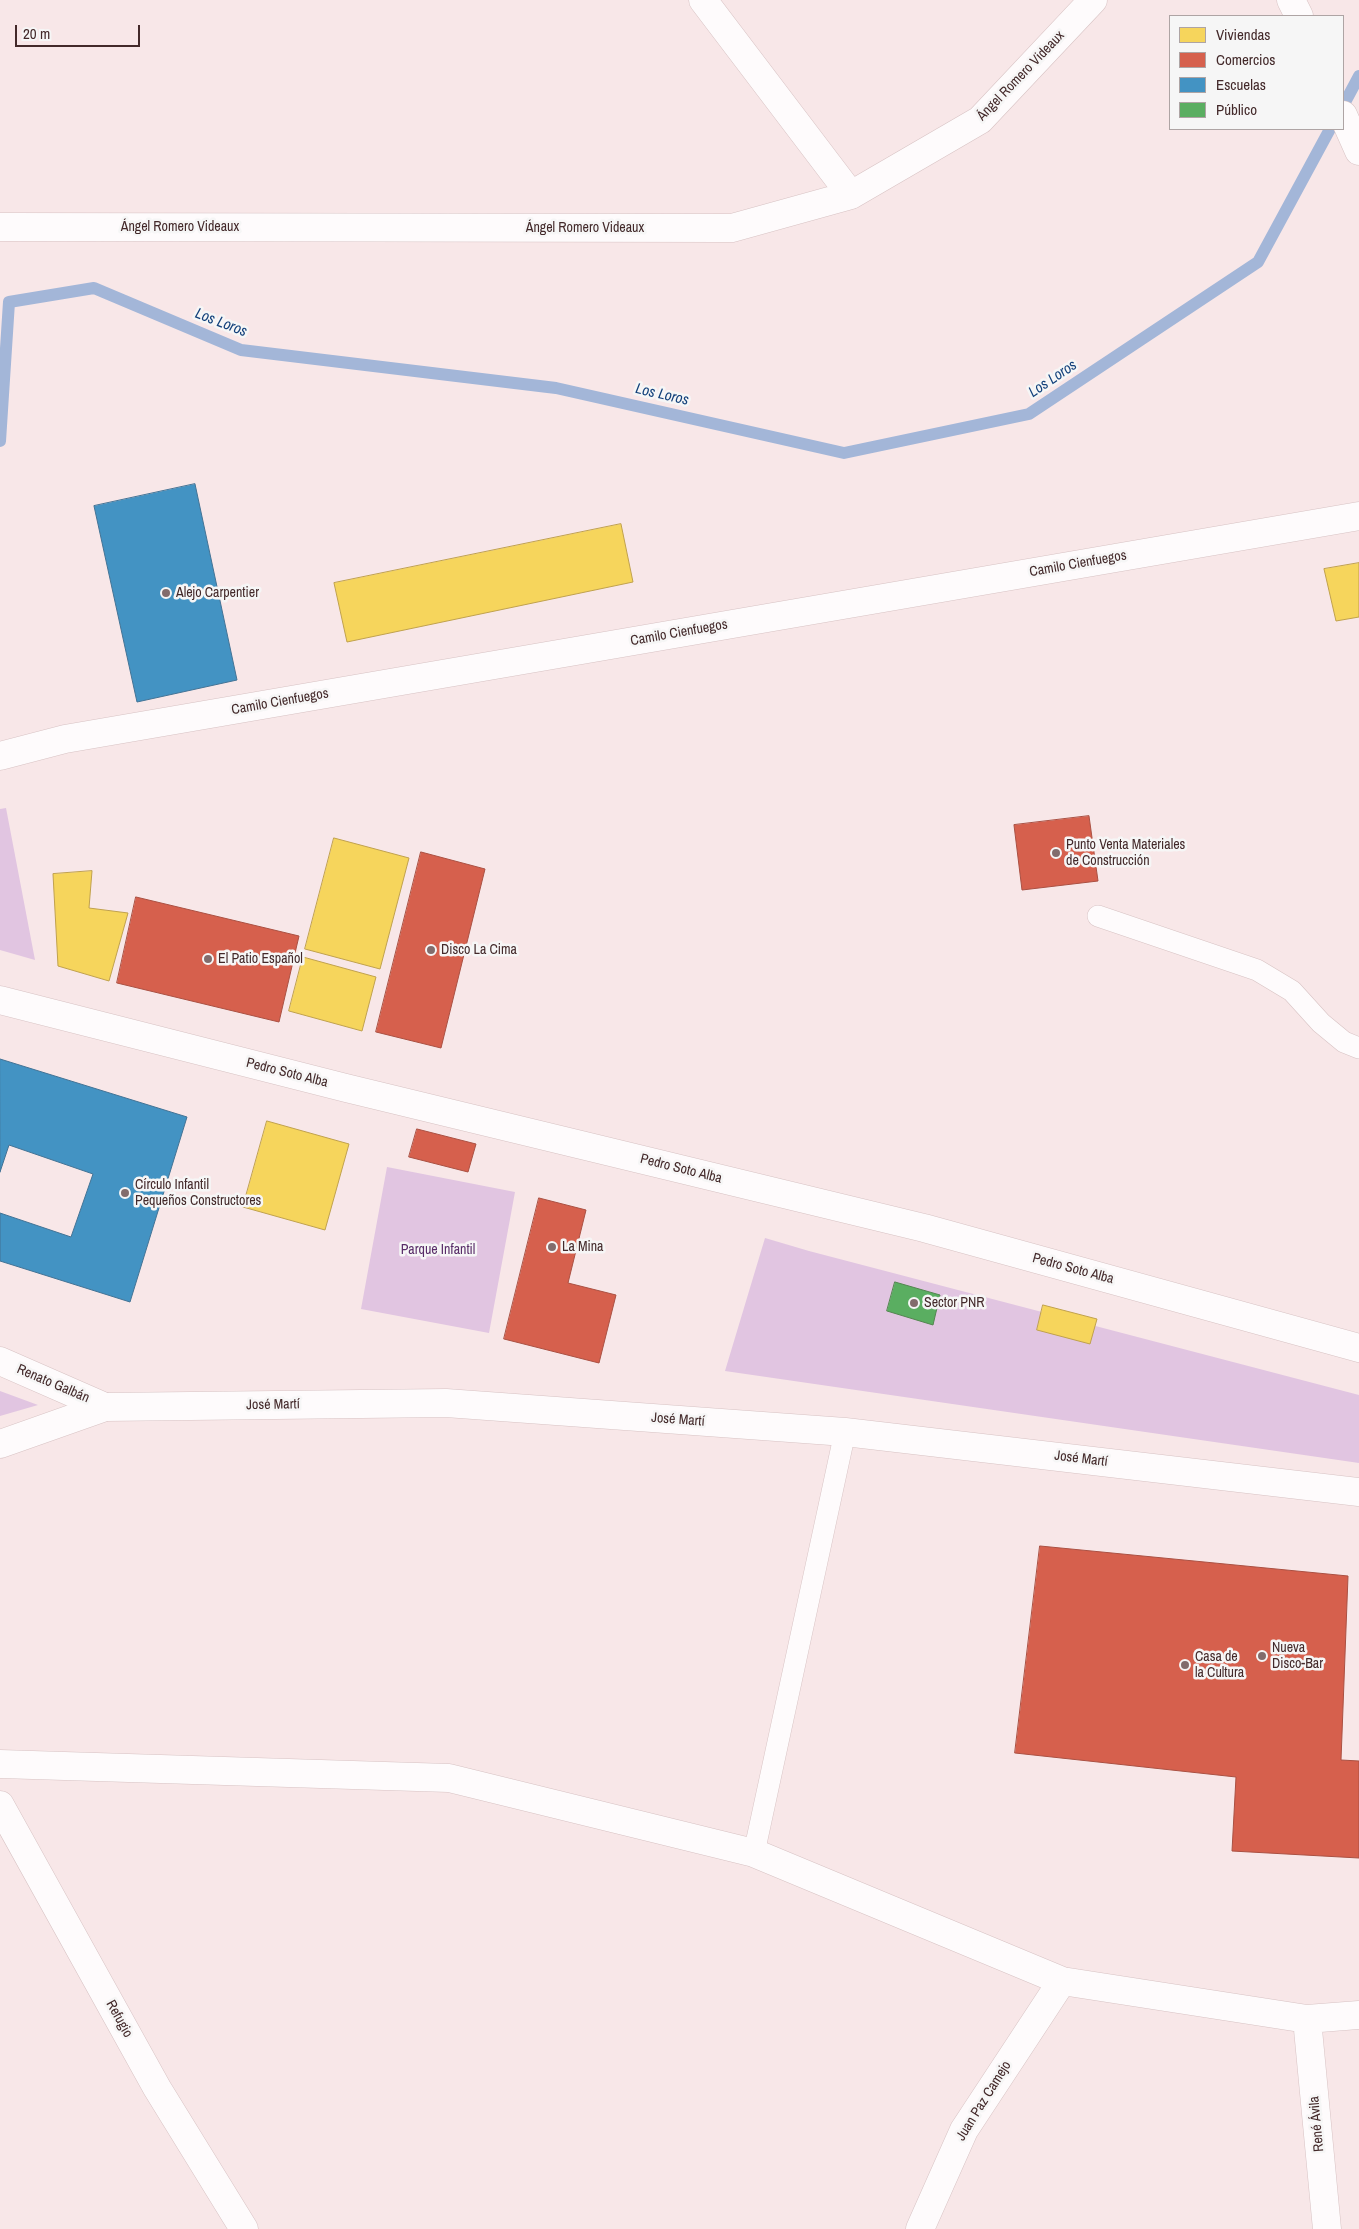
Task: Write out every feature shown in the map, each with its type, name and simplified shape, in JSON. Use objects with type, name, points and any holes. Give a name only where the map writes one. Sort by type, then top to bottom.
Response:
[{"type":"street","points":[[703,0],[851,195]]},
{"type":"street","name":"Ángel Romero Videaux","points":[[0,227],[732,228],[851,195],[980,120],[1093,0]]},
{"type":"street","points":[[1291,0],[1298,15]]},
{"type":"street","points":[[1344,117],[1359,151]]},
{"type":"street","name":"Camilo Cienfuegos","points":[[0,756],[75,738],[1359,516]]},
{"type":"street","name":"Pedro Soto Alba","points":[[0,1000],[346,1088],[924,1228],[1359,1348]]},
{"type":"street","name":"Renato Galbán","points":[[0,1361],[105,1407]]},
{"type":"street","name":"José Martí","points":[[0,1444],[105,1407],[446,1403],[845,1432],[1359,1492]]},
{"type":"street","points":[[0,1764],[449,1778],[754,1853],[1062,1981],[1307,2019],[1359,2015]]},
{"type":"street","name":"Refugio","points":[[0,1805],[157,2088],[244,2229]]},
{"type":"street","name":"Juan Paz Camejo","points":[[920,2229],[964,2130],[1062,1981]]},
{"type":"street","name":"René Ávila","points":[[1307,2019],[1327,2229]]},
{"type":"lane","points":[[1098,916],[1257,970],[1292,991],[1321,1023],[1344,1042],[1359,1048]]},
{"type":"lane","points":[[754,1853],[845,1432]]},
{"type":"green space","points":[[6,808],[35,960],[0,950],[0,809]]},
{"type":"green space","name":"Parque Infantil","points":[[387,1167],[515,1192],[489,1333],[361,1309]]},
{"type":"green space","points":[[765,1238],[1359,1395],[1359,1463],[725,1371]]},
{"type":"green space","points":[[0,1391],[38,1405],[0,1416]]},
{"type":"building: Viviendas","points":[[621,524],[633,582],[347,642],[334,583]]},
{"type":"building: Viviendas","points":[[1359,563],[1359,617],[1336,621],[1324,569]]},
{"type":"building: Viviendas","points":[[334,838],[409,858],[380,969],[305,949]]},
{"type":"building: Viviendas","points":[[92,871],[89,908],[128,913],[109,981],[58,966],[53,874]]},
{"type":"building: Viviendas","points":[[303,957],[376,977],[362,1031],[289,1011]]},
{"type":"building: Viviendas","points":[[267,1121],[349,1144],[325,1230],[243,1207]]},
{"type":"building: Viviendas","points":[[1043,1305],[1097,1319],[1090,1344],[1037,1330]]},
{"type":"building: Comercios","name":"Punto Venta Materiales de Construcción","points":[[1089,816],[1098,881],[1022,890],[1014,825]]},
{"type":"building: Comercios","name":"Disco La Cima","points":[[421,852],[485,869],[441,1048],[376,1032]]},
{"type":"building: Comercios","name":"El Patio Español","points":[[136,897],[299,936],[279,1022],[117,983]]},
{"type":"building: Comercios","points":[[417,1129],[476,1144],[468,1172],[409,1157]]},
{"type":"building: Comercios","name":"La Mina","points":[[539,1198],[586,1210],[568,1283],[616,1295],[599,1363],[504,1339]]},
{"type":"building: Comercios","name":"Casa de la Cultura","points":[[1040,1546],[1348,1576],[1341,1760],[1359,1761],[1359,1858],[1232,1851],[1236,1777],[1015,1753]]},
{"type":"building: Escuelas","name":"Alejo Carpentier","points":[[195,484],[237,680],[137,702],[94,506]]},
{"type":"building: Escuelas","name":"Círculo Infantil Pequeños Constructores","points":[[0,1059],[187,1117],[130,1302],[0,1261],[0,1213],[71,1237],[93,1174],[9,1145],[0,1172]]},
{"type":"building: Público","name":"Sector PNR","points":[[895,1282],[940,1295],[933,1325],[887,1311]]},
{"type":"waterway","name":"Los Loros","points":[[1344,104],[1359,76]]},
{"type":"waterway","name":"Los Loros","points":[[0,441],[9,302],[94,288],[241,350],[556,388],[844,453],[1029,414],[1258,262],[1329,130]]},
{"type":"place","name":"Alejo Carpentier","points":[[166,593]]},
{"type":"place","name":"Punto Venta Materiales de Construcción","points":[[1056,853]]},
{"type":"place","name":"Disco La Cima","points":[[431,950]]},
{"type":"place","name":"El Patio Español","points":[[208,959]]},
{"type":"place","name":"Círculo Infantil Pequeños Constructores","points":[[125,1193]]},
{"type":"place","name":"La Mina","points":[[552,1247]]},
{"type":"place","name":"Sector PNR","points":[[914,1303]]},
{"type":"place","name":"Nueva Disco-Bar","points":[[1262,1656]]},
{"type":"place","name":"Casa de la Cultura","points":[[1185,1665]]}]
